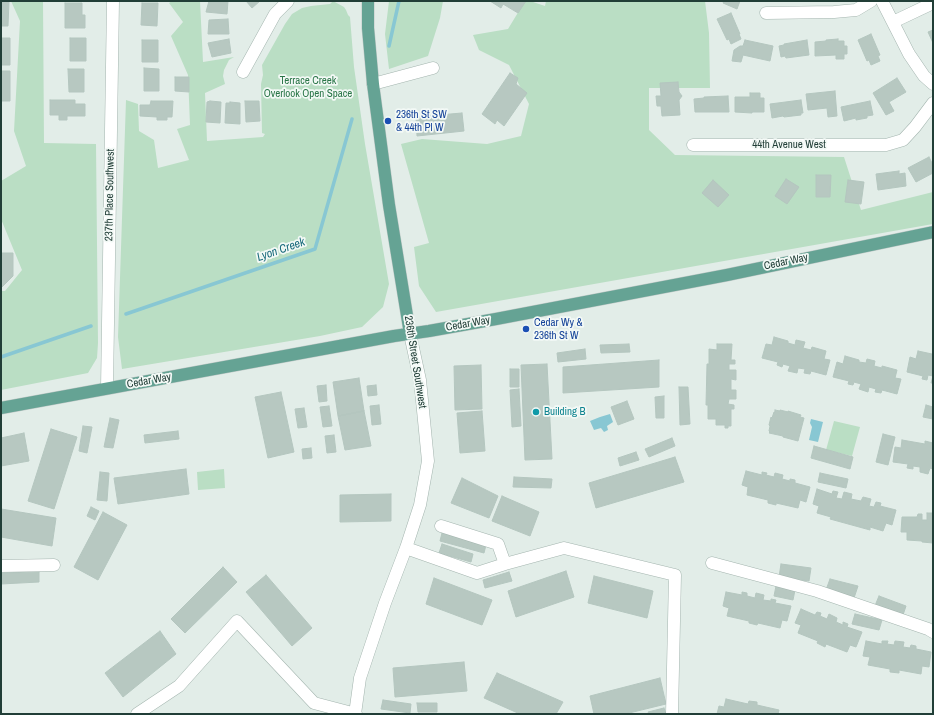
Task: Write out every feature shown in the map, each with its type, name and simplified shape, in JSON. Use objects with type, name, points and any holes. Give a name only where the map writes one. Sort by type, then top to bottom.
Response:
[{"type":"main road","name":"236th Street Southwest","points":[[368,1],[368,28],[373,84],[389,205],[410,334]]},
{"type":"main road","name":"Cedar Way","points":[[1,408],[496,319],[727,275],[933,232]]},
{"type":"street","name":"237th Place Southwest","points":[[107,388],[113,1]]},
{"type":"street","points":[[243,72],[275,14],[288,1]]},
{"type":"street","points":[[766,13],[834,12],[856,10],[871,1]]},
{"type":"street","points":[[882,1],[909,54],[924,76],[933,84]]},
{"type":"street","points":[[893,22],[933,3]]},
{"type":"street","points":[[373,84],[433,68]]},
{"type":"street","name":"44th Avenue West","points":[[692,145],[886,145],[903,140],[933,103]]},
{"type":"street","name":"236th Street Southwest","points":[[355,714],[360,678],[420,505],[428,461],[420,380],[410,334]]},
{"type":"street","points":[[441,526],[498,544],[505,564]]},
{"type":"street","points":[[406,548],[477,573],[564,548],[675,575],[672,714]]},
{"type":"street","points":[[712,563],[818,591],[933,632]]},
{"type":"street","points":[[1,566],[54,565]]},
{"type":"street","points":[[137,714],[179,686],[237,621],[314,703],[355,714]]},
{"type":"green space","points":[[11,1],[43,1],[44,143],[96,144],[98,343],[97,358],[88,373],[1,390],[1,291],[5,291],[22,270],[1,219],[1,181],[26,166],[14,131],[20,21]]},
{"type":"green space","name":"Terrace Creek Overlook Open Space","points":[[172,1],[200,1],[203,62],[234,57],[229,60],[224,70],[223,76],[225,84],[205,93],[207,141],[263,137],[265,134],[262,133],[262,65],[285,24],[292,14],[302,8],[330,4],[333,1],[344,7],[346,10],[350,17],[354,67],[365,144],[389,284],[383,307],[362,327],[320,336],[122,369],[118,337],[126,100],[138,104],[139,131],[154,140],[158,168],[189,160],[177,129],[190,125],[188,75],[171,36],[183,22],[169,3]]},
{"type":"green space","points":[[389,1],[443,1],[440,18],[428,56],[389,69],[385,34]]},
{"type":"green space","points":[[525,1],[530,1],[545,6],[546,1],[705,1],[709,33],[710,88],[649,88],[649,130],[675,155],[844,157],[861,210],[933,192],[933,224],[436,312],[419,286],[414,247],[429,243],[401,144],[422,139],[487,144],[521,136],[529,104],[509,65],[479,50],[473,35],[508,29]]},
{"type":"green space","points":[[834,421],[860,427],[852,456],[826,450]]},
{"type":"green space","points":[[224,469],[225,488],[198,490],[197,472]]},
{"type":"water","points":[[610,414],[613,422],[607,426],[608,430],[604,432],[601,428],[594,430],[590,421]]},
{"type":"water","points":[[811,419],[823,422],[818,442],[809,440],[812,427],[810,423]]},
{"type":"building","points":[[1,1],[9,1],[8,26],[1,26]]},
{"type":"building","points":[[209,1],[228,1],[227,14],[206,12]]},
{"type":"building","points":[[246,1],[260,1],[252,8]]},
{"type":"building","points":[[490,1],[526,1],[518,13],[503,4],[501,8]]},
{"type":"building","points":[[724,1],[740,1],[737,9],[723,3]]},
{"type":"building","points":[[65,3],[82,3],[82,15],[85,15],[85,28],[65,28]]},
{"type":"building","points":[[142,3],[158,3],[157,26],[141,25]]},
{"type":"building","points":[[731,13],[741,39],[731,44],[729,39],[727,40],[717,19]]},
{"type":"building","points":[[228,19],[229,34],[208,34],[209,20]]},
{"type":"building","points":[[933,30],[933,43],[928,32]]},
{"type":"building","points":[[871,34],[880,55],[878,56],[880,61],[871,65],[869,60],[867,61],[858,40]]},
{"type":"building","points":[[1,38],[10,38],[10,65],[1,65]]},
{"type":"building","points":[[70,38],[86,38],[86,61],[70,61]]},
{"type":"building","points":[[229,39],[231,53],[212,57],[208,43]]},
{"type":"building","points":[[838,39],[838,41],[844,41],[844,46],[847,46],[847,54],[844,54],[844,59],[836,59],[836,55],[815,56],[815,42]]},
{"type":"building","points":[[142,40],[158,40],[158,62],[142,62]]},
{"type":"building","points":[[745,40],[773,46],[770,61],[743,55],[741,62],[732,61],[734,50],[740,46],[743,46]]},
{"type":"building","points":[[807,40],[809,55],[786,58],[785,56],[781,57],[779,46]]},
{"type":"building","points":[[144,68],[159,69],[159,91],[144,91]]},
{"type":"building","points":[[68,69],[84,69],[84,92],[69,92]]},
{"type":"building","points":[[1,71],[10,71],[10,101],[1,101]]},
{"type":"building","points":[[510,73],[518,78],[516,84],[527,93],[504,126],[497,120],[495,124],[482,114]]},
{"type":"building","points":[[175,77],[189,77],[189,92],[175,91]]},
{"type":"building","points":[[897,78],[906,92],[889,102],[894,111],[886,115],[873,93]]},
{"type":"building","points":[[678,82],[679,92],[682,96],[679,100],[680,115],[662,116],[661,106],[657,106],[656,96],[661,96],[660,83]]},
{"type":"building","points":[[835,91],[837,116],[828,117],[827,108],[808,110],[806,94]]},
{"type":"building","points":[[750,93],[760,93],[760,98],[764,98],[764,112],[735,112],[735,97],[750,97]]},
{"type":"building","points":[[728,96],[729,112],[695,112],[694,99]]},
{"type":"building","points":[[50,100],[75,100],[75,104],[85,104],[85,116],[67,116],[67,120],[59,120],[59,115],[50,115]]},
{"type":"building","points":[[801,100],[803,113],[801,113],[801,115],[772,118],[770,104]]},
{"type":"building","points":[[151,101],[173,101],[172,117],[167,117],[167,120],[157,120],[157,117],[140,116],[140,105],[150,105]]},
{"type":"building","points":[[245,101],[259,101],[260,121],[246,122]]},
{"type":"building","points":[[870,101],[873,115],[867,116],[867,118],[856,120],[856,118],[844,121],[841,107]]},
{"type":"building","points":[[207,102],[221,102],[220,123],[206,122]]},
{"type":"building","points":[[226,103],[240,103],[240,124],[225,123]]},
{"type":"building","points":[[462,113],[464,131],[417,136],[416,117]]},
{"type":"building","points":[[929,157],[932,163],[933,162],[933,173],[916,182],[908,168]]},
{"type":"building","points":[[899,171],[899,174],[905,173],[906,186],[878,190],[876,174]]},
{"type":"building","points":[[816,175],[831,175],[830,197],[816,197]]},
{"type":"building","points":[[786,179],[799,187],[787,204],[775,196]]},
{"type":"building","points":[[713,180],[729,195],[718,207],[702,193]]},
{"type":"building","points":[[848,180],[864,182],[861,204],[845,202]]},
{"type":"building","points":[[1,253],[13,253],[13,276],[1,288]]},
{"type":"building","points":[[774,337],[788,341],[788,343],[795,345],[796,340],[805,342],[803,348],[811,350],[812,347],[826,351],[824,359],[830,360],[826,375],[811,371],[810,374],[804,373],[805,369],[798,368],[797,373],[788,371],[790,366],[783,364],[782,367],[777,365],[778,362],[762,358],[766,344],[772,345]]},
{"type":"building","points":[[629,344],[630,352],[601,353],[600,345]]},
{"type":"building","points":[[717,344],[732,344],[731,360],[735,360],[735,364],[729,364],[729,370],[736,370],[736,380],[731,379],[731,390],[736,390],[736,399],[729,399],[728,404],[734,405],[734,409],[731,409],[731,426],[728,426],[728,428],[725,428],[725,425],[716,425],[716,419],[708,419],[708,405],[706,405],[709,349],[717,350]]},
{"type":"building","points":[[585,349],[586,359],[558,362],[557,353]]},
{"type":"building","points":[[918,351],[933,353],[933,376],[928,375],[927,380],[922,379],[923,376],[907,372],[910,357],[916,359]]},
{"type":"building","points":[[845,356],[859,360],[859,362],[866,363],[867,359],[875,361],[874,366],[882,368],[882,366],[897,370],[895,378],[901,379],[897,394],[882,390],[881,393],[875,392],[876,389],[869,387],[868,392],[859,389],[861,384],[854,382],[853,385],[848,384],[849,381],[833,377],[837,362],[843,364]]},
{"type":"building","points":[[659,360],[659,387],[563,393],[563,367]]},
{"type":"building","name":"Building B","points":[[547,364],[552,459],[525,460],[521,365]]},
{"type":"building","points":[[481,365],[482,409],[455,410],[454,366]]},
{"type":"building","points":[[510,369],[519,369],[519,387],[510,387]]},
{"type":"building","points":[[359,378],[364,411],[338,416],[333,382]]},
{"type":"building","points":[[326,385],[327,401],[319,402],[317,386]]},
{"type":"building","points":[[376,385],[377,395],[368,396],[367,386]]},
{"type":"building","points":[[679,387],[688,387],[690,424],[680,425]]},
{"type":"building","points":[[519,389],[521,426],[512,427],[510,390]]},
{"type":"building","points":[[281,392],[294,452],[268,458],[255,397]]},
{"type":"building","points":[[664,396],[664,418],[656,418],[655,397]]},
{"type":"building","points":[[627,401],[634,419],[618,425],[611,407]]},
{"type":"building","points":[[379,405],[381,424],[372,425],[370,406]]},
{"type":"building","points":[[926,405],[933,407],[933,419],[923,417]]},
{"type":"building","points":[[329,406],[332,426],[323,427],[320,407]]},
{"type":"building","points":[[304,408],[307,427],[298,428],[295,409]]},
{"type":"building","points":[[775,410],[788,411],[801,415],[800,417],[804,418],[798,441],[769,433],[771,417],[772,418]]},
{"type":"building","points":[[364,411],[371,446],[345,450],[338,416]]},
{"type":"building","points":[[482,411],[485,451],[460,453],[457,413]]},
{"type":"building","points":[[110,418],[119,420],[113,448],[104,447]]},
{"type":"building","points":[[83,426],[92,427],[87,453],[79,451]]},
{"type":"building","points":[[51,429],[77,437],[54,509],[28,501]]},
{"type":"building","points":[[178,431],[179,439],[145,443],[144,435]]},
{"type":"building","points":[[24,433],[29,461],[1,466],[1,438]]},
{"type":"building","points":[[883,434],[895,437],[888,465],[876,462]]},
{"type":"building","points":[[334,435],[336,452],[327,453],[325,436]]},
{"type":"building","points":[[672,438],[675,446],[649,457],[645,449]]},
{"type":"building","points":[[902,440],[925,444],[925,441],[933,443],[933,469],[930,468],[928,474],[920,472],[920,467],[913,466],[913,469],[907,468],[908,464],[893,462],[895,447],[901,448]]},
{"type":"building","points":[[814,446],[853,457],[850,469],[811,458]]},
{"type":"building","points":[[311,448],[312,458],[303,459],[302,449]]},
{"type":"building","points":[[636,452],[639,460],[620,466],[618,458]]},
{"type":"building","points":[[675,457],[684,482],[596,508],[589,483]]},
{"type":"building","points":[[186,469],[189,494],[118,504],[114,478]]},
{"type":"building","points":[[746,471],[762,475],[762,472],[767,473],[766,475],[774,477],[775,473],[783,475],[782,479],[790,481],[790,479],[795,480],[795,483],[810,487],[806,502],[800,500],[798,508],[776,503],[776,505],[768,503],[768,500],[747,495],[748,487],[742,485]]},
{"type":"building","points":[[100,472],[109,473],[107,501],[97,500]]},
{"type":"building","points":[[820,473],[848,479],[846,488],[818,482]]},
{"type":"building","points":[[514,477],[552,479],[551,488],[513,487]]},
{"type":"building","points":[[462,478],[498,496],[489,518],[451,503]]},
{"type":"building","points":[[817,489],[832,494],[833,491],[838,492],[836,498],[842,499],[844,492],[852,494],[851,499],[861,501],[863,497],[871,499],[869,506],[874,507],[876,502],[881,503],[880,506],[896,510],[892,525],[886,523],[883,531],[870,527],[870,530],[830,519],[831,517],[817,513],[819,506],[813,504]]},
{"type":"building","points":[[391,494],[391,521],[340,522],[340,495]]},
{"type":"building","points":[[502,496],[539,512],[530,536],[492,521]]},
{"type":"building","points":[[91,507],[99,511],[95,520],[87,516]]},
{"type":"building","points":[[1,509],[56,518],[52,546],[1,537]]},
{"type":"building","points":[[103,512],[127,525],[98,580],[74,567]]},
{"type":"building","points":[[927,513],[933,513],[933,543],[907,540],[907,532],[901,532],[902,517],[917,517],[918,514],[922,514],[922,520],[927,520]]},
{"type":"building","points":[[442,533],[486,545],[484,553],[440,541]]},
{"type":"building","points":[[442,544],[473,554],[471,562],[439,553]]},
{"type":"building","points":[[781,564],[811,568],[809,581],[779,577]]},
{"type":"building","points":[[223,567],[237,582],[185,633],[171,619]]},
{"type":"building","points":[[566,571],[574,597],[516,617],[508,591]]},
{"type":"building","points":[[39,572],[39,582],[1,584],[1,573]]},
{"type":"building","points":[[509,572],[512,581],[485,588],[483,580]]},
{"type":"building","points":[[266,575],[312,628],[292,646],[246,592]]},
{"type":"building","points":[[594,576],[653,591],[647,618],[588,603]]},
{"type":"building","points":[[434,578],[492,600],[482,625],[426,604]]},
{"type":"building","points":[[830,579],[858,586],[854,598],[826,590]]},
{"type":"building","points":[[776,586],[795,590],[793,600],[774,596]]},
{"type":"building","points":[[726,592],[742,595],[742,592],[747,593],[747,596],[755,598],[756,593],[764,595],[763,600],[776,600],[775,603],[791,606],[787,621],[782,620],[780,628],[758,623],[757,625],[749,623],[749,621],[727,616],[729,608],[723,606]]},
{"type":"building","points":[[879,596],[906,606],[902,618],[874,608]]},
{"type":"building","points":[[801,609],[815,615],[817,612],[821,613],[820,616],[827,619],[829,614],[837,618],[836,622],[843,625],[843,622],[848,624],[847,627],[862,632],[856,647],[850,645],[847,652],[826,644],[825,647],[817,643],[818,641],[798,633],[801,625],[795,623]]},
{"type":"building","points":[[855,614],[882,620],[879,630],[852,624]]},
{"type":"building","points":[[160,631],[176,654],[123,697],[105,673]]},
{"type":"building","points":[[866,641],[882,644],[882,641],[888,641],[887,644],[894,645],[895,641],[904,642],[903,647],[910,648],[911,645],[916,646],[916,649],[931,652],[929,667],[922,666],[921,674],[899,670],[899,673],[890,672],[890,669],[868,665],[870,657],[863,656]]},
{"type":"building","points":[[464,662],[467,691],[395,697],[393,668]]},
{"type":"building","points":[[497,673],[563,702],[556,714],[520,714],[484,698]]},
{"type":"building","points":[[660,678],[666,704],[625,714],[594,714],[590,696]]},
{"type":"building","points":[[726,699],[748,704],[749,701],[757,702],[757,705],[779,710],[778,714],[717,714],[719,706],[724,707]]},
{"type":"building","points":[[383,700],[411,704],[410,713],[381,709]]},
{"type":"building","points":[[417,703],[437,703],[437,712],[418,712]]},
{"type":"building","points":[[664,708],[666,714],[649,714],[648,712]]},
{"type":"waterway","name":"Lyon Creek","points":[[389,46],[399,1]]},
{"type":"waterway","name":"Lyon Creek","points":[[126,314],[315,249],[352,119]]},
{"type":"waterway","name":"Lyon Creek","points":[[1,357],[91,326]]},
{"type":"place","name":"236th St SW & 44th Pl W","points":[[388,121]]},
{"type":"place","name":"Cedar Wy & 236th St W","points":[[526,329]]},
{"type":"place","name":"Building B","points":[[536,412]]}]
